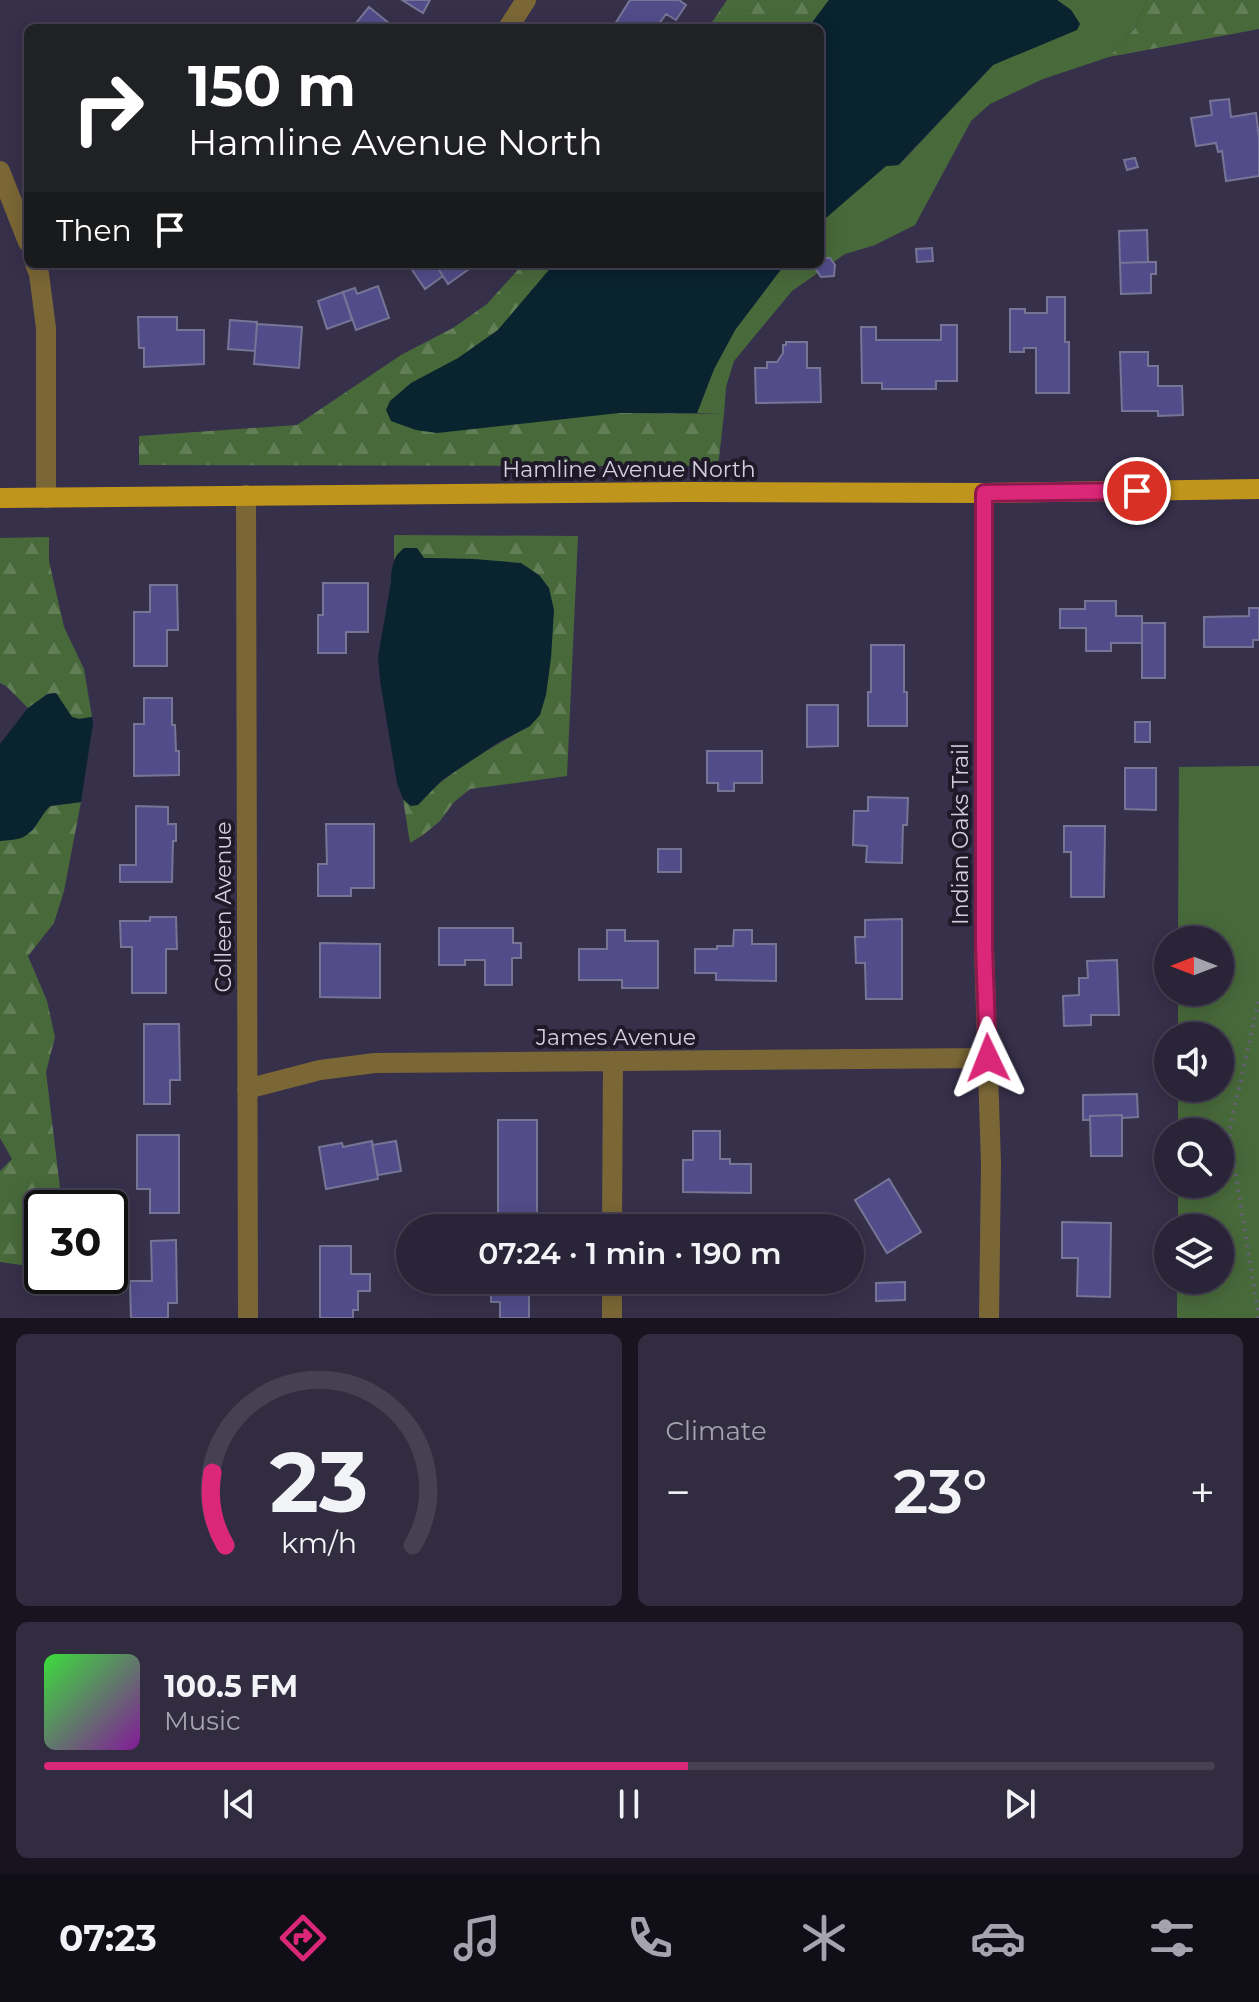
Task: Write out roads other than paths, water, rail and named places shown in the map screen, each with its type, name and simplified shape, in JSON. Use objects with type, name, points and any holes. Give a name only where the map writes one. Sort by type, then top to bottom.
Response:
[{"type":"main road","name":"Hamline Avenue North","points":[[0,498],[1259,489]]},
{"type":"street","points":[[511,24],[526,0]]},
{"type":"street","points":[[0,171],[24,231]]},
{"type":"street","points":[[37,268],[46,328],[46,498]]},
{"type":"street","name":"Indian Oaks Trail","points":[[984,493],[984,947],[991,1164],[989,1318]]},
{"type":"street","name":"Colleen Avenue","points":[[246,495],[248,1318]]},
{"type":"street","name":"James Avenue","points":[[247,1089],[320,1070],[375,1063],[988,1058]]},
{"type":"street","points":[[612,1214],[613,1061]]},
{"type":"street","points":[[612,1294],[612,1318]]},
{"type":"water","points":[[829,0],[1057,0],[1071,10],[1080,24],[1077,30],[993,65],[898,165],[886,166],[824,220],[824,24],[811,24]]},
{"type":"water","points":[[551,268],[782,268],[735,330],[714,369],[697,413],[619,413],[437,433],[391,421],[386,410],[390,401],[411,383],[458,358],[498,330]]},
{"type":"water","points":[[404,548],[417,548],[424,558],[521,563],[539,575],[549,588],[554,610],[551,658],[540,715],[530,726],[499,742],[442,780],[418,805],[411,806],[403,799],[397,783],[378,657],[392,567]]},
{"type":"water","points":[[56,693],[72,717],[92,717],[81,802],[50,806],[26,836],[0,841],[0,744],[28,708],[48,694]]}]
